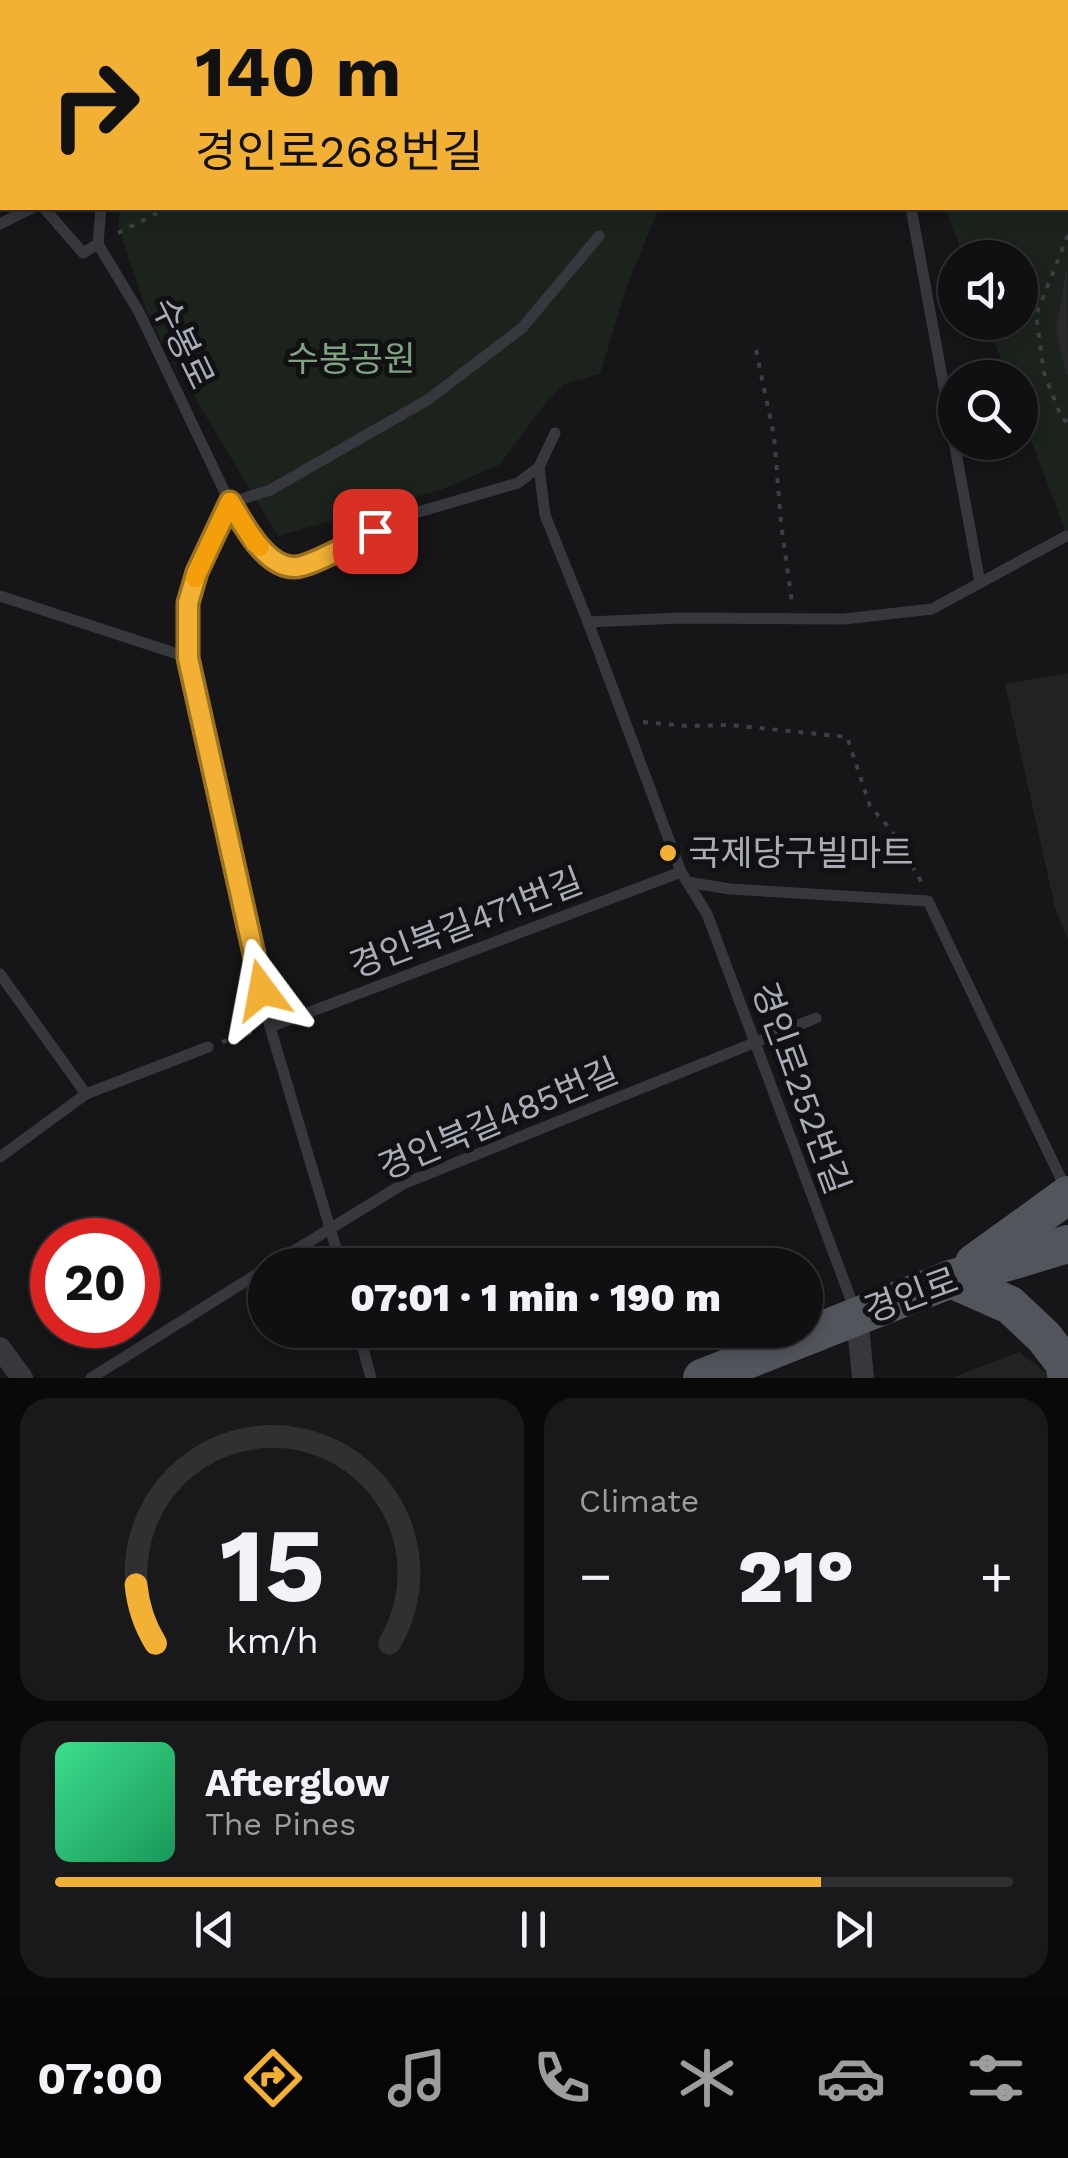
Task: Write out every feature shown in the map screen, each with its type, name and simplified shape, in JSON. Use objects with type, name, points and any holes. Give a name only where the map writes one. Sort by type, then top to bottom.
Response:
[{"type":"main road","points":[[1067,1378],[1064,1363],[1044,1337],[1010,1305],[951,1278],[1068,1194]]},
{"type":"main road","name":"경인로","points":[[702,1378],[951,1278],[1068,1244]]},
{"type":"street","points":[[857,1315],[863,1378]]},
{"type":"street","points":[[0,1348],[22,1378]]},
{"type":"lane","points":[[0,224],[28,210]]},
{"type":"lane","points":[[46,210],[83,253],[98,244],[101,210]]},
{"type":"lane","points":[[911,210],[980,582]]},
{"type":"lane","points":[[336,1248],[270,1027],[188,658],[188,603],[197,572],[230,502],[270,490],[429,398],[522,328],[598,236]]},
{"type":"lane","name":"수봉로","points":[[98,244],[139,312],[230,502],[255,543],[278,562],[296,568],[405,516],[518,483],[539,467]]},
{"type":"lane","points":[[539,467],[555,432]]},
{"type":"lane","name":"경인로252번길","points":[[539,467],[545,515],[684,877],[707,914],[857,1315]]},
{"type":"lane","points":[[588,622],[844,618],[932,608],[1066,536]]},
{"type":"lane","points":[[0,596],[188,658]]},
{"type":"lane","points":[[684,877],[730,890],[928,901],[1068,1194]]},
{"type":"lane","name":"경인북길471번길","points":[[270,1027],[684,877]]},
{"type":"lane","points":[[0,974],[86,1094]]},
{"type":"lane","name":"경인북길485번길","points":[[299,1248],[403,1184],[816,1018]]},
{"type":"lane","points":[[0,1158],[86,1094],[208,1047]]},
{"type":"lane","name":"경인북길485번길","points":[[91,1378],[248,1280]]},
{"type":"lane","points":[[363,1348],[371,1378]]},
{"type":"path","points":[[98,244],[164,210]]},
{"type":"path","points":[[1068,235],[1036,315],[1044,374],[1062,419],[1068,422]]},
{"type":"path","points":[[756,350],[774,436],[794,618]]},
{"type":"path","points":[[624,721],[730,725],[847,737],[870,806],[892,830],[924,885],[928,901]]},
{"type":"path","points":[[208,1047],[270,1027]]},
{"type":"shaded area","points":[[1068,673],[1068,940],[1055,907],[1005,684]]},
{"type":"shaded area","points":[[1019,1352],[1053,1378],[951,1378]]},
{"type":"green space","name":"수봉공원","points":[[120,210],[658,210],[626,288],[600,374],[564,384],[499,465],[443,489],[278,536],[163,345],[145,307],[118,226]]},
{"type":"green space","points":[[946,210],[1068,210],[1068,538],[1038,459],[1038,360],[1001,360],[994,340],[1038,340],[1038,240],[957,240]]},
{"type":"building","points":[[1067,267],[1068,374],[1066,374],[1056,329]]},
{"type":"slow traffic","points":[[195,578],[230,502],[260,547]]},
{"type":"place","name":"국제당구빌마트","points":[[668,853]]},
{"type":"route","points":[[262,990],[188,658],[188,603],[197,572],[230,502],[255,543],[278,562],[296,568],[375,531]]}]
